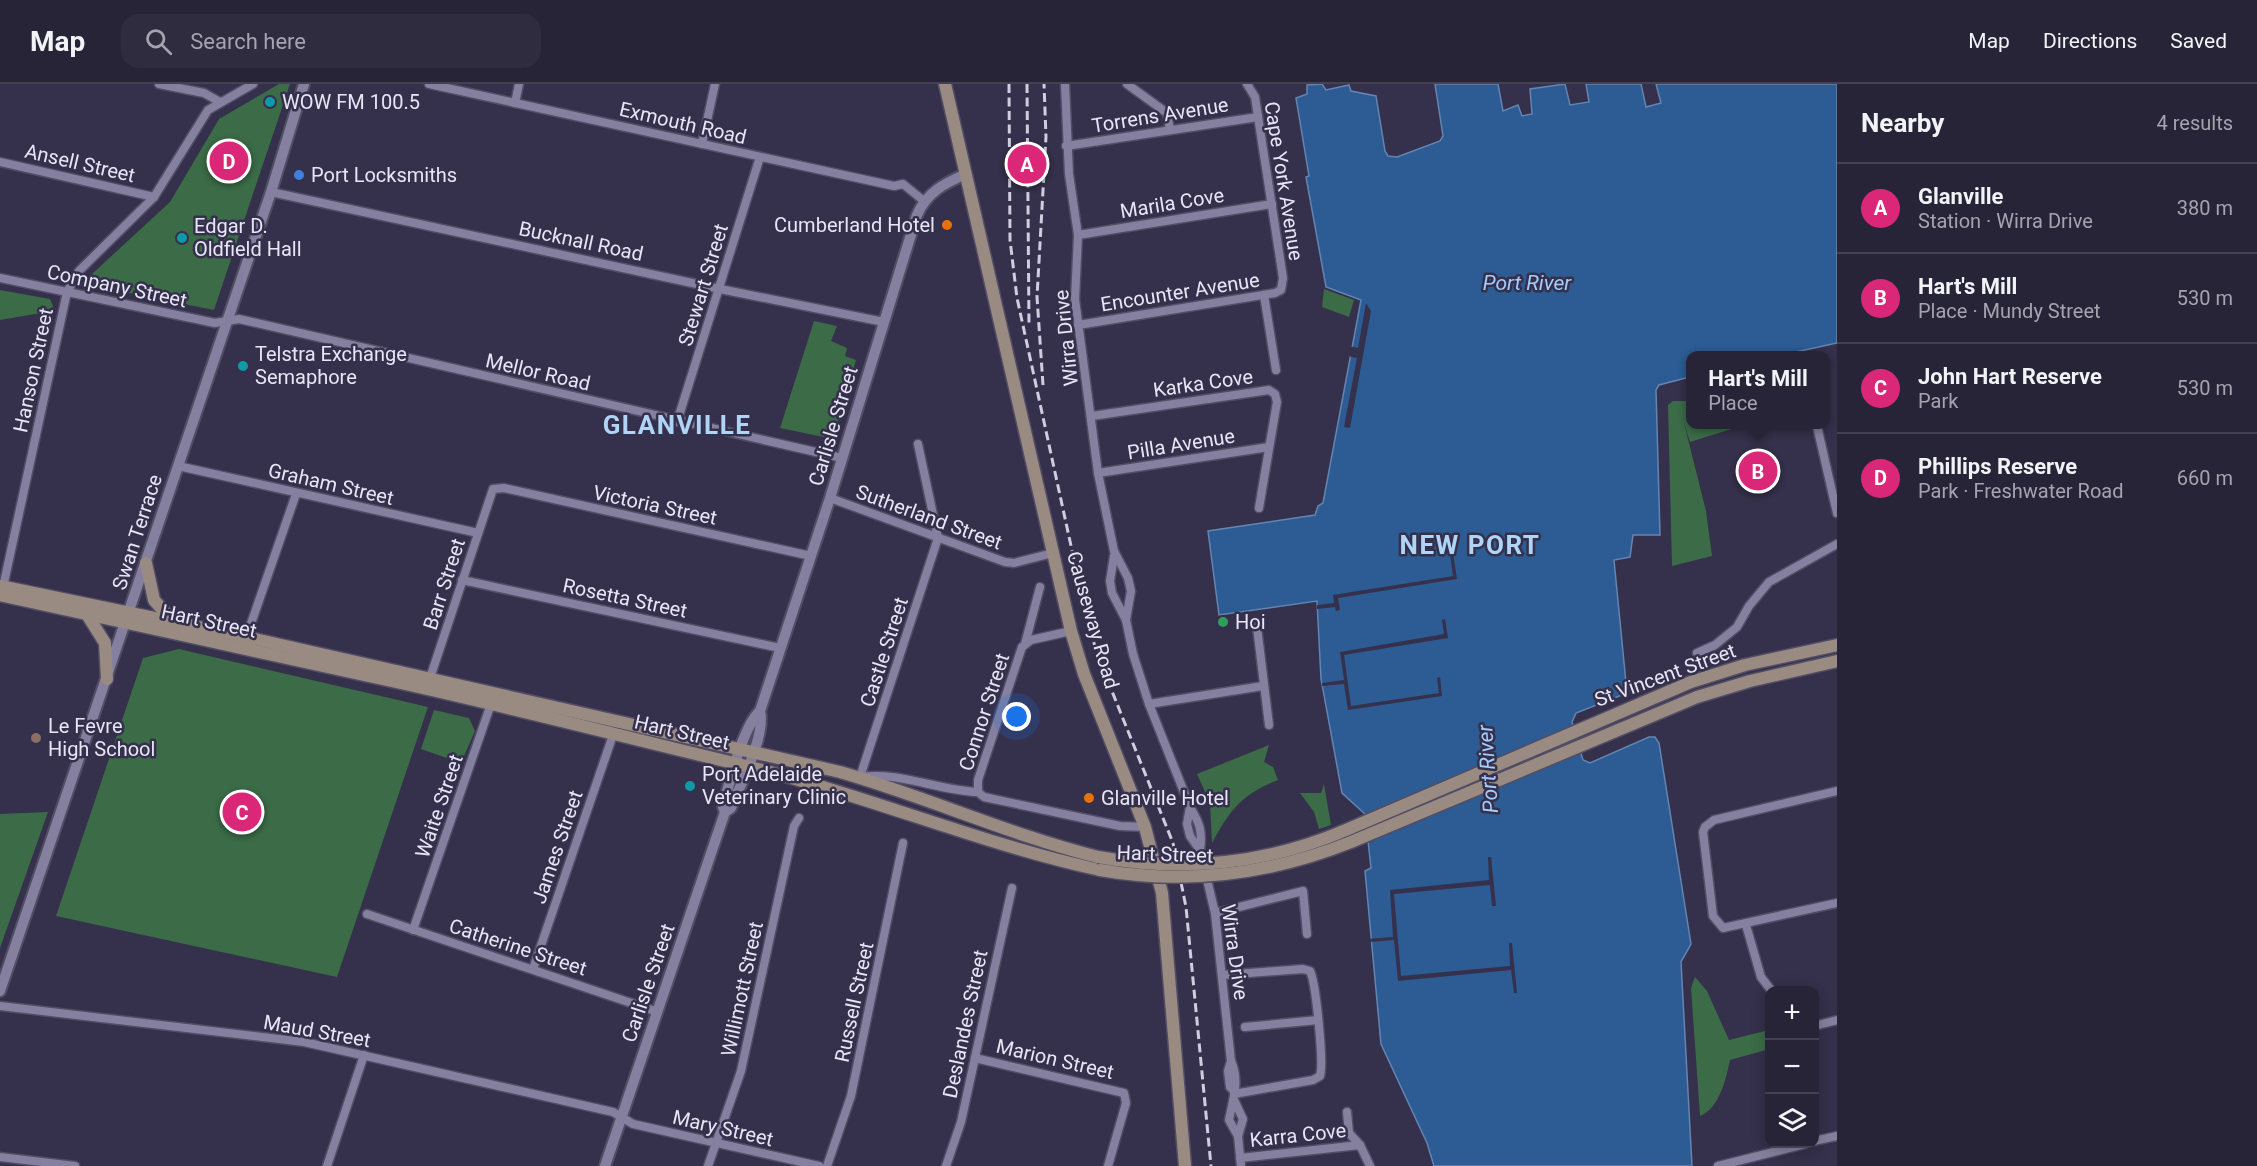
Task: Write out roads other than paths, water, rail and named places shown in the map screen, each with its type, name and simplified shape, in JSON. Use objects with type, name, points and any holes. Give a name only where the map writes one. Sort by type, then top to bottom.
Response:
[{"type":"main road","name":"Causeway Road","points":[[945,84],[1071,630],[1084,674],[1145,827],[1162,893],[1185,1166]]},
{"type":"main road","points":[[146,564],[154,600],[174,623]]},
{"type":"main road","name":"Hart Street","points":[[1,591],[88,616],[174,623],[244,642]]},
{"type":"main road","name":"Hart Street","points":[[1,591],[244,642],[428,684],[495,693],[860,777],[1046,844],[1098,857],[1173,866],[1218,863],[1271,855],[1322,841],[1346,830]]},
{"type":"main road","points":[[88,616],[105,643],[107,679]]},
{"type":"main road","name":"St Vincent Street","points":[[1346,830],[1578,729],[1712,675],[1837,645]]},
{"type":"main road","name":"St Vincent Street","points":[[1351,842],[1697,697],[1750,681],[1837,661]]},
{"type":"main road","name":"Hart Street","points":[[428,684],[491,705],[818,785],[994,844],[1100,870],[1160,878],[1222,876],[1274,867],[1351,842]]},
{"type":"street","points":[[159,84],[204,93],[220,102]]},
{"type":"street","points":[[67,292],[79,272],[154,197],[202,119],[220,102],[253,84]]},
{"type":"street","name":"Swan Terrace","points":[[0,991],[271,192],[304,84]]},
{"type":"street","name":"Exmouth Road","points":[[429,84],[894,186],[903,184],[924,201]]},
{"type":"street","points":[[514,102],[519,84]]},
{"type":"street","points":[[702,144],[715,84]]},
{"type":"street","name":"Wirra Drive","points":[[1065,84],[1066,146],[1078,235],[1075,299],[1098,473],[1114,551],[1128,579],[1131,591],[1126,620]]},
{"type":"street","points":[[1127,84],[1167,113],[1170,130]]},
{"type":"street","name":"Cape York Avenue","points":[[1247,84],[1255,97],[1283,285]]},
{"type":"street","name":"Torrens Avenue","points":[[1066,146],[1258,117]]},
{"type":"street","name":"Stewart Street","points":[[677,422],[760,157]]},
{"type":"street","name":"Ansell Street","points":[[0,162],[154,197]]},
{"type":"street","name":"Carlisle Street","points":[[604,1166],[725,812],[731,808],[741,765],[763,721],[760,711],[830,498],[917,214],[924,201],[943,185],[966,174]]},
{"type":"street","name":"Bucknall Road","points":[[271,192],[720,289],[884,321]]},
{"type":"street","name":"Marila Cove","points":[[1078,235],[1272,204]]},
{"type":"street","name":"Company Street","points":[[0,278],[215,323],[227,321]]},
{"type":"street","name":"Encounter Avenue","points":[[1078,325],[1275,293],[1283,285]]},
{"type":"street","name":"Hanson Street","points":[[1,591],[67,292]]},
{"type":"street","points":[[1264,295],[1276,370]]},
{"type":"street","name":"Mellor Road","points":[[227,321],[242,320],[677,422],[842,458]]},
{"type":"street","name":"Karka Cove","points":[[1092,416],[1269,390],[1275,394],[1277,402],[1259,508]]},
{"type":"street","points":[[1818,429],[1837,513]]},
{"type":"street","points":[[918,444],[938,538]]},
{"type":"street","name":"Pilla Avenue","points":[[1098,473],[1269,447]]},
{"type":"street","name":"Graham Street","points":[[178,466],[478,533]]},
{"type":"street","name":"Victoria Street","points":[[493,489],[504,488],[811,555]]},
{"type":"street","name":"Barr Street","points":[[428,684],[493,489]]},
{"type":"street","points":[[244,642],[296,494]]},
{"type":"street","name":"Sutherland Street","points":[[830,498],[1010,563],[1053,553]]},
{"type":"street","name":"Castle Street","points":[[860,777],[938,538]]},
{"type":"street","points":[[1697,653],[1715,645],[1737,627],[1769,582],[1837,544]]},
{"type":"street","name":"Wirra Drive","points":[[1114,551],[1111,587],[1126,620],[1133,654],[1149,704],[1190,807],[1189,830],[1200,849],[1215,913],[1231,1060],[1228,1071],[1230,1087],[1243,1119],[1238,1136]]},
{"type":"street","name":"Rosetta Street","points":[[462,580],[780,648]]},
{"type":"street","name":"Connor Street","points":[[978,792],[978,780],[1019,652],[1025,644],[1040,587]]},
{"type":"street","points":[[1257,627],[1269,725]]},
{"type":"street","name":"Connor Street","points":[[1025,644],[1071,630]]},
{"type":"street","points":[[1149,704],[1263,686]]},
{"type":"street","name":"Waite Street","points":[[413,930],[495,693]]},
{"type":"street","name":"James Street","points":[[533,969],[613,735]]},
{"type":"street","name":"Hart Street","points":[[860,777],[876,775],[961,791],[978,792],[984,796],[1120,826],[1145,827]]},
{"type":"street","points":[[1837,791],[1714,820],[1705,826],[1703,832],[1713,916],[1723,928],[1837,903]]},
{"type":"street","name":"Willimott Street","points":[[708,1166],[741,1071],[794,826],[799,818]]},
{"type":"street","name":"Russell Street","points":[[827,1166],[851,1096],[903,843]]},
{"type":"street","name":"Deslandes Street","points":[[946,1166],[961,1122],[1012,888]]},
{"type":"street","points":[[1215,913],[1303,891],[1307,934]]},
{"type":"street","name":"Catherine Street","points":[[367,914],[658,1012]]},
{"type":"street","points":[[1746,924],[1761,977],[1768,986]]},
{"type":"street","points":[[1223,975],[1303,969],[1310,971],[1313,978],[1317,1020],[1320,1076],[1313,1080],[1234,1096]]},
{"type":"street","name":"Maud Street","points":[[0,1006],[304,1042],[613,1112],[621,1118]]},
{"type":"street","points":[[1245,1027],[1317,1020]]},
{"type":"street","points":[[1819,1025],[1837,1020]]},
{"type":"street","points":[[327,1166],[364,1055]]},
{"type":"street","name":"Marion Street","points":[[975,1058],[1115,1089],[1126,1096],[1108,1166]]},
{"type":"street","name":"Wirra Drive","points":[[1234,1096],[1229,1120],[1238,1136],[1241,1162]]},
{"type":"street","name":"Karra Cove","points":[[1347,1112],[1350,1133],[1360,1145],[1370,1166]]},
{"type":"street","name":"Mary Street","points":[[621,1118],[630,1124],[819,1166]]},
{"type":"street","points":[[1819,1140],[1837,1136]]},
{"type":"street","name":"Karra Cove","points":[[1241,1162],[1360,1145]]},
{"type":"street","points":[[1718,1166],[1774,1148]]},
{"type":"street","points":[[0,1157],[75,1166]]},
{"type":"water","name":"Port River","points":[[1322,84],[1326,90],[1349,85],[1351,91],[1376,96],[1385,151],[1388,156],[1397,157],[1440,141],[1443,136],[1435,84],[1498,84],[1503,111],[1518,105],[1522,116],[1532,114],[1530,89],[1565,84],[1570,105],[1589,102],[1586,84],[1641,84],[1646,107],[1661,103],[1656,84],[1837,84],[1837,343],[1800,351],[1686,351],[1686,378],[1659,385],[1656,390],[1660,535],[1633,535],[1630,557],[1614,560],[1627,693],[1576,713],[1572,722],[1583,760],[1590,763],[1649,737],[1655,737],[1659,743],[1691,944],[1681,962],[1692,1166],[1434,1166],[1427,1143],[1381,1044],[1365,871],[1371,868],[1365,814],[1342,793],[1321,679],[1317,601],[1219,615],[1208,531],[1315,515],[1318,506],[1323,503],[1361,300],[1326,287],[1306,177],[1309,176],[1296,98],[1307,94],[1307,85]]},
{"type":"railway","points":[[1009,84],[1010,240],[1017,298],[1085,610],[1097,654],[1173,843],[1186,907],[1211,1166]]},
{"type":"railway","points":[[1027,84],[1029,326]]},
{"type":"railway","points":[[1043,385],[1037,297],[1046,137],[1044,84]]},
{"type":"place","name":"WOW FM 100.5","points":[[270,102]]},
{"type":"place","name":"Phillips Reserve","points":[[229,161]]},
{"type":"place","name":"Glanville","points":[[1027,164]]},
{"type":"place","name":"Port Locksmiths","points":[[299,175]]},
{"type":"place","name":"Cumberland Hotel","points":[[947,225]]},
{"type":"place","name":"Edgar D. Oldfield Hall","points":[[182,238]]},
{"type":"place","name":"Telstra Exchange Semaphore","points":[[243,366]]},
{"type":"place","name":"Hart's Mill","points":[[1758,471]]},
{"type":"place","name":"Hoi","points":[[1223,622]]},
{"type":"place","name":"Le Fevre High School","points":[[36,738]]},
{"type":"place","name":"Port Adelaide Veterinary Clinic","points":[[690,786]]},
{"type":"place","name":"Glanville Hotel","points":[[1089,798]]},
{"type":"place","name":"John Hart Reserve","points":[[242,812]]},
{"type":"district","name":"GLANVILLE","points":[[677,425]]},
{"type":"district","name":"NEW PORT","points":[[1470,545]]}]
